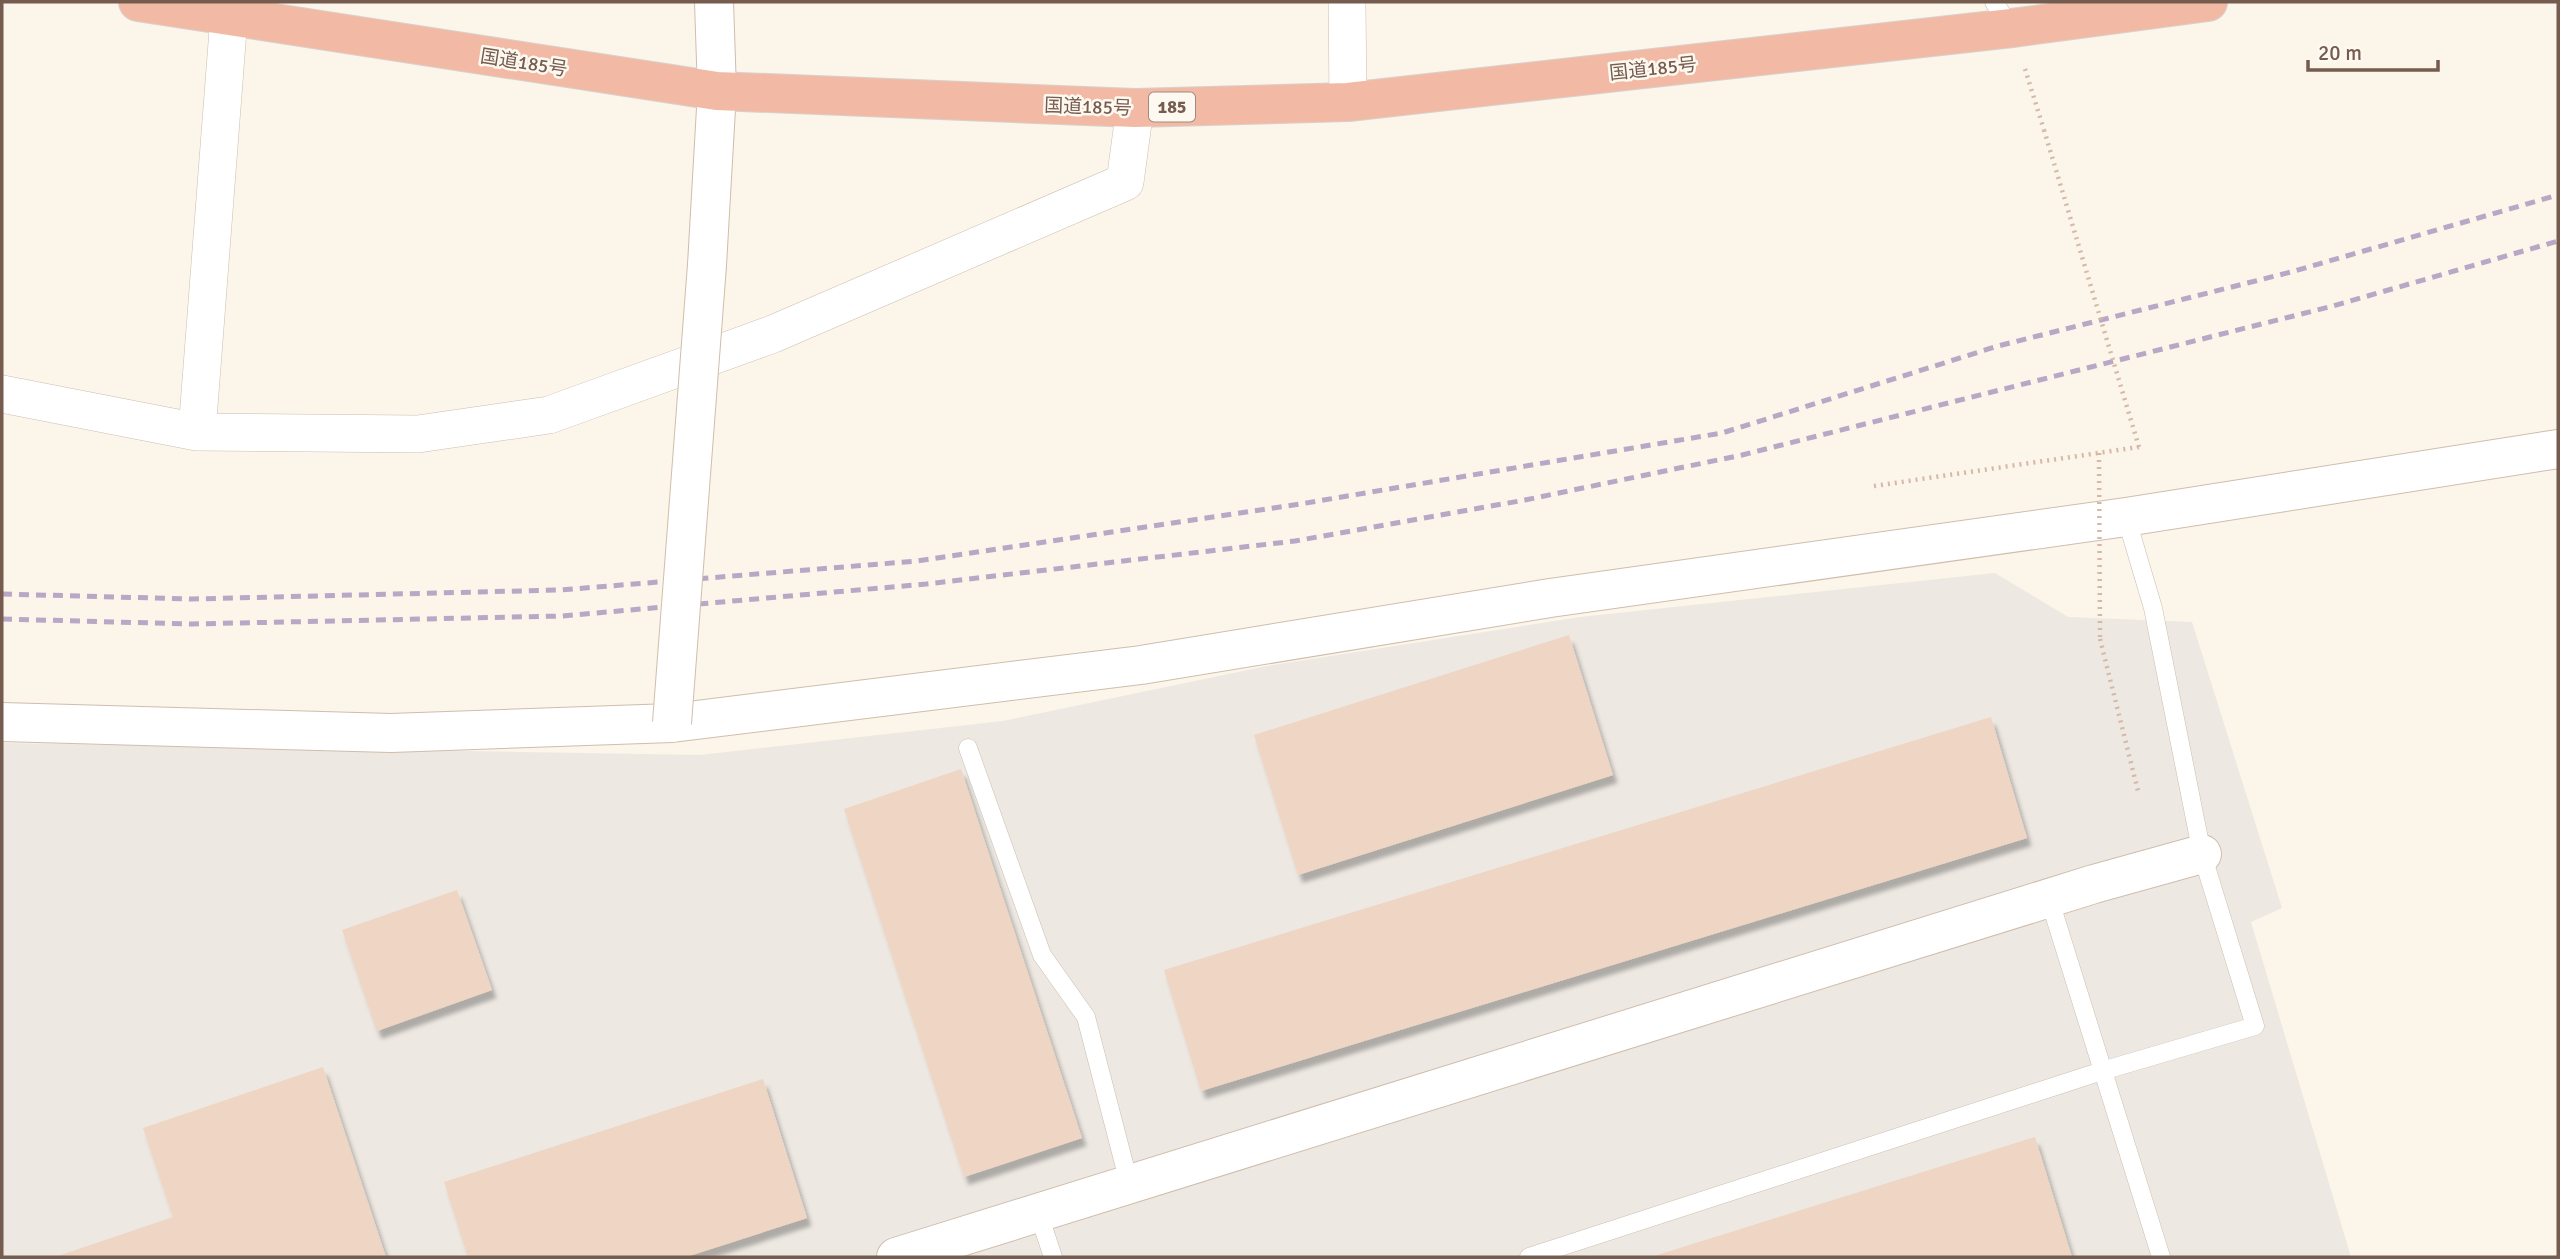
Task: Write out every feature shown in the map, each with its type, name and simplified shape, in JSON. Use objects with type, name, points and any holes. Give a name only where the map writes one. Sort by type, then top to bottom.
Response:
[{"type":"highway","name":"国道185号","points":[[138,2],[717,92],[1135,108],[1348,102],[2003,15],[2208,2]]},
{"type":"street","points":[[672,723],[707,265],[717,92],[714,2]]},
{"type":"street","points":[[1347,2],[1348,102]]},
{"type":"street","points":[[197,432],[229,18]]},
{"type":"street","points":[[2,394],[197,432],[418,434],[549,415],[773,334],[1125,182],[1135,108]]},
{"type":"street","points":[[2,722],[391,733],[672,723],[1029,680],[1550,598],[2126,517],[2558,449]]},
{"type":"street","points":[[896,1257],[2049,898],[2202,854]]},
{"type":"lane","points":[[1528,1257],[2102,1071],[2255,1026],[2202,854],[2152,608],[2126,517]]},
{"type":"lane","points":[[968,748],[1042,955],[1086,1017],[1129,1183]]},
{"type":"lane","points":[[2049,898],[2161,1257]]},
{"type":"lane","points":[[1038,1212],[1053,1257]]},
{"type":"path","points":[[1874,486],[2139,447],[2044,130],[2003,15]]},
{"type":"path","points":[[2099,453],[2100,639],[2138,795]]},
{"type":"shaded area","points":[[1995,573],[2068,617],[2192,622],[2282,908],[2251,922],[2351,1257],[2,1257],[2,743],[700,755],[1003,721],[1267,666],[1580,617]]},
{"type":"building","points":[[1569,635],[1613,775],[1298,875],[1254,735]]},
{"type":"building","points":[[1991,717],[2027,838],[1201,1091],[1164,970]]},
{"type":"building","points":[[961,769],[1082,1138],[964,1177],[844,809]]},
{"type":"building","points":[[457,890],[492,990],[377,1031],[342,930]]},
{"type":"building","points":[[323,1067],[386,1257],[55,1257],[173,1217],[143,1128]]},
{"type":"building","points":[[763,1079],[807,1218],[686,1257],[468,1257],[444,1182]]},
{"type":"building","points":[[2035,1137],[2072,1257],[1651,1257]]},
{"type":"railway","points":[[2,594],[192,599],[560,590],[917,561],[1300,504],[1722,433],[1998,346],[2291,272],[2558,195]]},
{"type":"railway","points":[[2,619],[192,624],[562,616],[926,584],[1295,541],[1525,500],[1742,455],[2333,306],[2558,241]]}]
